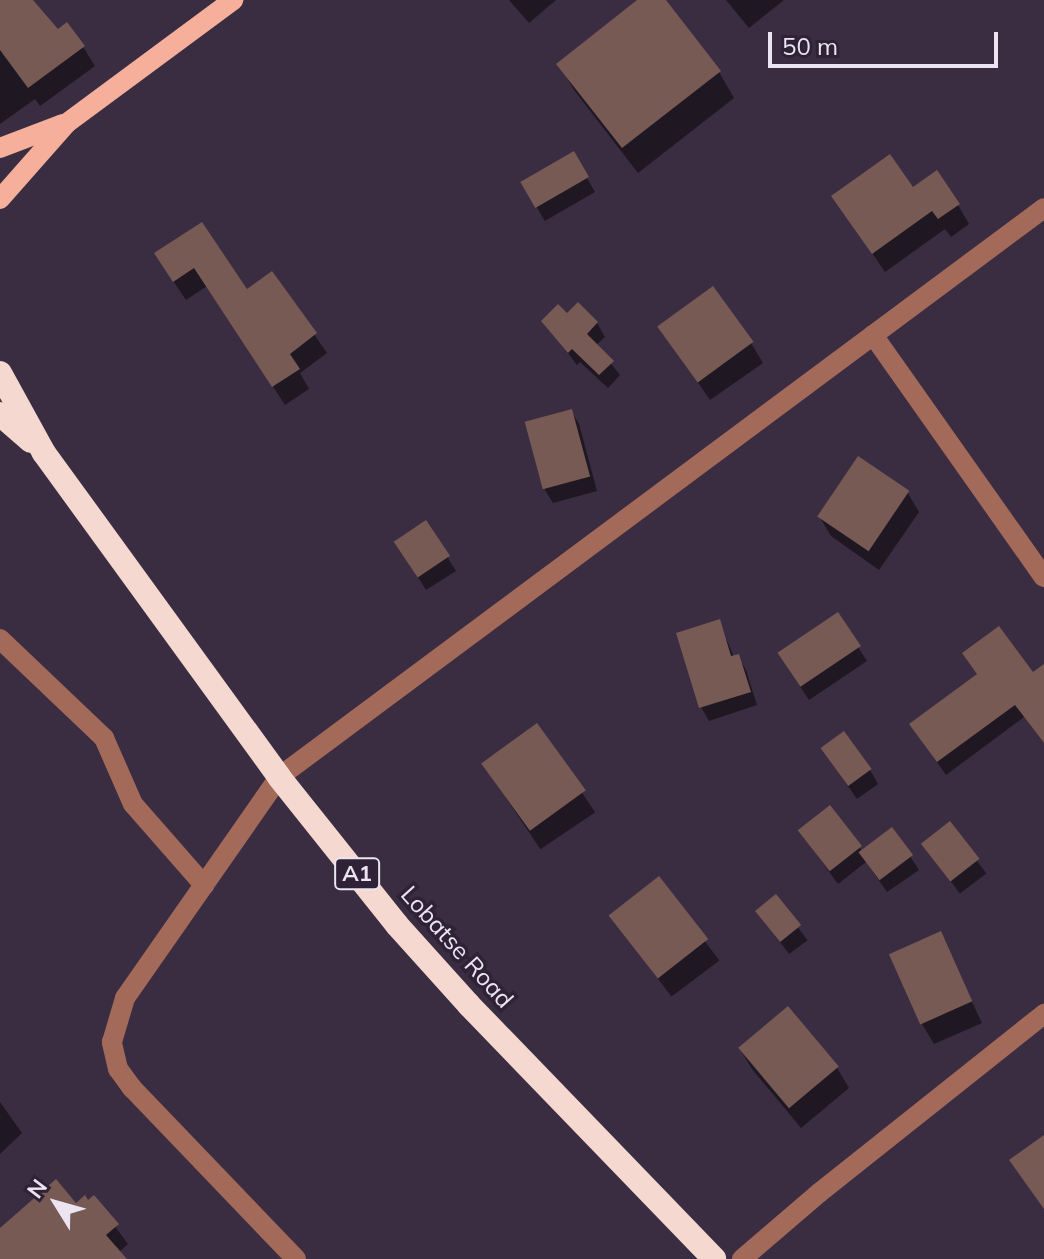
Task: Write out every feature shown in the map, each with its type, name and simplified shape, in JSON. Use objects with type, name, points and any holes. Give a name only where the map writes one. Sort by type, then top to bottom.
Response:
[{"type":"highway","name":"Lobatse Road","points":[[0,373],[44,453],[279,777],[397,925],[469,1005],[714,1259]]},
{"type":"highway","name":"Lobatse Road","points":[[0,414],[44,453]]},
{"type":"main road","points":[[0,199],[67,123],[233,0]]},
{"type":"main road","points":[[0,148],[67,123]]},
{"type":"street","points":[[288,1257],[132,1088],[112,1056],[115,1022],[125,998],[279,777],[1044,208]]},
{"type":"street","points":[[873,335],[1044,577]]},
{"type":"street","points":[[0,639],[104,738],[133,804],[204,885]]},
{"type":"street","points":[[742,1259],[855,1164],[1044,1014]]},
{"type":"building","points":[[0,0],[33,0],[58,29],[67,22],[85,46],[28,88],[0,50]]},
{"type":"building","points":[[637,0],[666,0],[721,71],[622,148],[556,64]]},
{"type":"building","points":[[574,151],[589,177],[535,208],[520,182]]},
{"type":"building","points":[[890,154],[913,187],[937,170],[960,204],[938,219],[932,211],[872,254],[831,196]]},
{"type":"building","points":[[202,222],[247,289],[272,271],[317,333],[290,354],[300,369],[272,387],[194,268],[173,282],[154,253]]},
{"type":"building","points":[[713,286],[754,342],[698,382],[657,327]]},
{"type":"building","points":[[578,302],[598,322],[587,334],[614,361],[599,375],[572,349],[568,353],[541,321],[558,304],[567,313]]},
{"type":"building","points":[[572,409],[590,477],[543,489],[525,422]]},
{"type":"building","points":[[858,456],[909,491],[869,551],[817,517]]},
{"type":"building","points":[[426,520],[450,556],[418,577],[394,542]]},
{"type":"building","points":[[838,612],[861,646],[800,687],[777,653]]},
{"type":"building","points":[[720,619],[731,656],[739,654],[751,692],[699,708],[676,633]]},
{"type":"building","points":[[999,626],[1033,672],[1044,664],[1044,743],[1015,705],[937,762],[909,724],[977,674],[962,653]]},
{"type":"building","points":[[537,723],[586,790],[530,831],[481,764]]},
{"type":"building","points":[[844,731],[872,769],[848,786],[821,748]]},
{"type":"building","points":[[830,805],[862,846],[830,871],[798,830]]},
{"type":"building","points":[[950,821],[980,859],[950,882],[921,844]]},
{"type":"building","points":[[892,827],[913,855],[880,880],[858,852]]},
{"type":"building","points":[[659,876],[708,939],[658,978],[609,915]]},
{"type":"building","points":[[776,894],[801,925],[780,942],[755,911]]},
{"type":"building","points":[[941,931],[972,1001],[920,1025],[889,954]]},
{"type":"building","points":[[788,1006],[839,1067],[789,1108],[738,1048]]},
{"type":"building","points":[[1044,1135],[1044,1209],[1009,1160]]},
{"type":"building","points":[[56,1179],[76,1203],[85,1195],[88,1200],[94,1195],[119,1224],[106,1235],[127,1259],[0,1259],[0,1228]]}]
